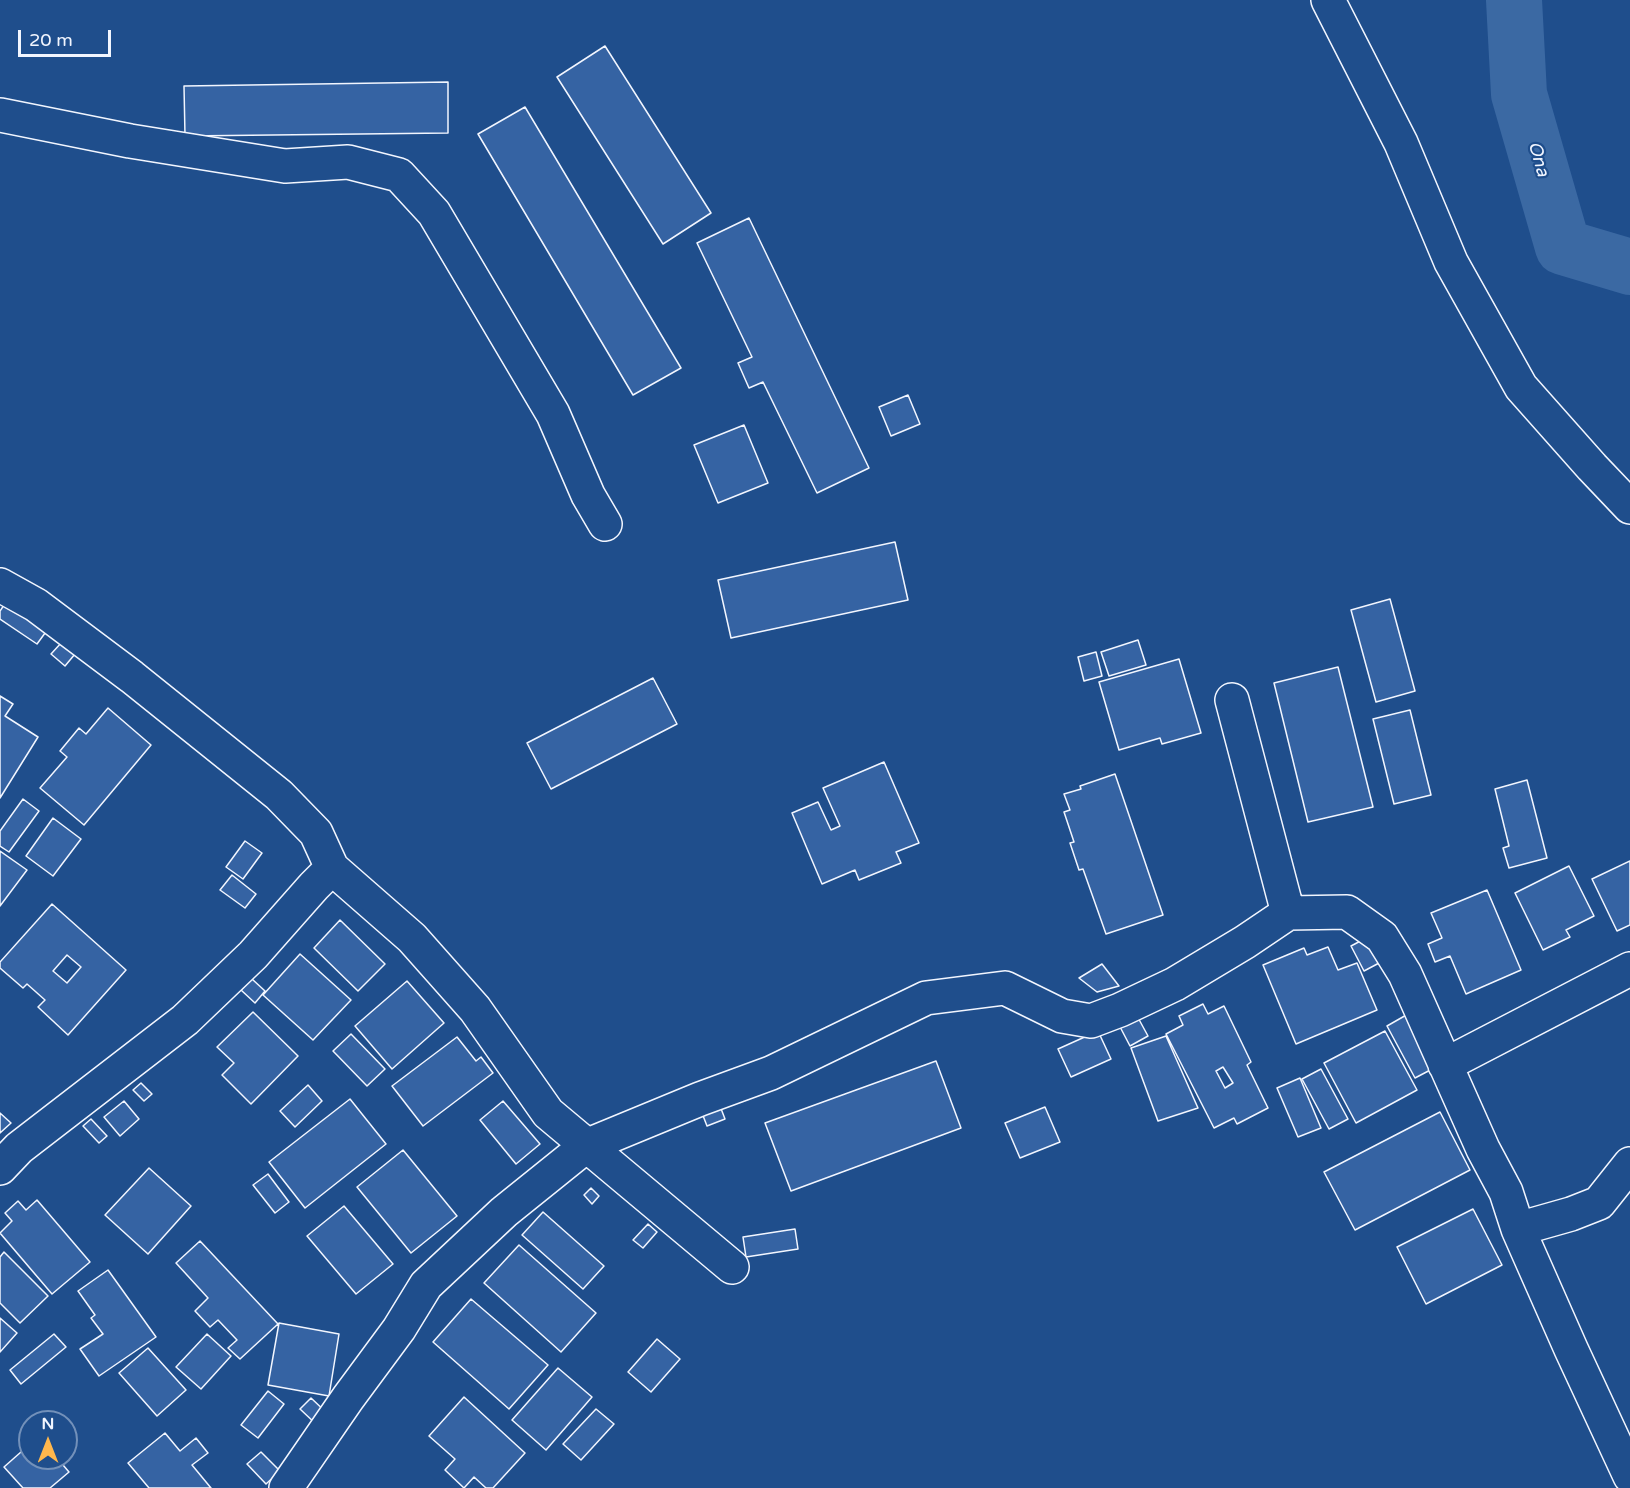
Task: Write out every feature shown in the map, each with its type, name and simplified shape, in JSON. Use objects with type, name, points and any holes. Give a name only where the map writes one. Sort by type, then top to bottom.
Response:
[{"type":"street","points":[[1328,0],[1401,143],[1451,262],[1521,387],[1630,507]]},
{"type":"street","points":[[0,115],[130,141],[285,166],[348,162],[399,175],[434,213],[458,253],[553,414],[588,495],[605,524]]},
{"type":"street","points":[[0,585],[36,605],[132,677],[279,795],[316,833],[332,868],[412,938],[475,1010],[548,1113],[732,1267]]},
{"type":"street","points":[[1232,700],[1288,913]]},
{"type":"street","points":[[0,1168],[19,1148],[185,1020],[253,955],[332,868]]},
{"type":"street","points":[[286,1488],[399,1329],[426,1285],[504,1212],[586,1146],[700,1099],[771,1073],[926,998],[1005,988],[1062,1016],[1091,1021],[1120,1011],[1175,984],[1288,913],[1347,912],[1382,937],[1405,974],[1483,1149],[1506,1192],[1518,1229],[1630,1476]]},
{"type":"street","points":[[1445,1065],[1630,969]]},
{"type":"street","points":[[1518,1229],[1571,1214],[1599,1203],[1630,1164]]},
{"type":"building","points":[[605,46],[711,213],[663,244],[557,77]]},
{"type":"building","points":[[448,82],[448,133],[185,136],[184,86]]},
{"type":"building","points":[[525,107],[681,368],[633,395],[478,134]]},
{"type":"building","points":[[749,218],[869,468],[817,493],[763,382],[749,388],[738,363],[752,357],[697,243]]},
{"type":"building","points":[[908,395],[920,424],[891,436],[879,407]]},
{"type":"building","points":[[744,425],[768,483],[718,503],[694,445]]},
{"type":"building","points":[[895,542],[908,600],[731,638],[718,580]]},
{"type":"building","points":[[1390,599],[1415,691],[1376,702],[1351,610]]},
{"type":"building","points":[[6,602],[48,629],[37,644],[0,619],[0,611]]},
{"type":"building","points":[[1138,640],[1146,665],[1109,676],[1101,652]]},
{"type":"building","points":[[62,642],[75,654],[65,666],[51,654]]},
{"type":"building","points":[[1096,652],[1102,676],[1084,681],[1078,657]]},
{"type":"building","points":[[1179,659],[1201,733],[1162,744],[1160,738],[1119,750],[1099,682]]},
{"type":"building","points":[[1338,667],[1373,807],[1308,822],[1274,683]]},
{"type":"building","points":[[653,678],[677,724],[551,789],[527,743]]},
{"type":"building","points":[[0,696],[13,704],[5,716],[38,737],[0,798]]},
{"type":"building","points":[[108,708],[151,745],[84,825],[40,788],[67,757],[60,751],[79,728],[86,734]]},
{"type":"building","points":[[1410,710],[1431,795],[1394,804],[1373,719]]},
{"type":"building","points":[[884,762],[919,843],[896,852],[901,863],[859,880],[855,870],[822,884],[792,813],[818,802],[831,830],[840,826],[823,788]]},
{"type":"building","points":[[1115,774],[1163,915],[1106,934],[1083,869],[1079,870],[1070,843],[1074,842],[1064,812],[1070,810],[1064,794]]},
{"type":"building","points":[[1527,780],[1547,858],[1509,868],[1503,848],[1509,846],[1495,789]]},
{"type":"building","points":[[23,799],[39,811],[9,852],[0,846],[0,831]]},
{"type":"building","points":[[53,818],[81,839],[53,876],[26,856]]},
{"type":"building","points":[[245,841],[262,853],[243,879],[226,867]]},
{"type":"building","points":[[0,851],[27,870],[0,906]]},
{"type":"building","points":[[1630,861],[1630,925],[1617,931],[1592,879]]},
{"type":"building","points":[[1569,866],[1594,916],[1566,930],[1570,937],[1543,950],[1515,893]]},
{"type":"building","points":[[232,875],[256,894],[245,908],[220,890]]},
{"type":"building","points":[[1487,890],[1521,970],[1466,994],[1450,956],[1435,962],[1428,944],[1442,938],[1431,913]]},
{"type":"building","points":[[52,904],[126,970],[68,1035],[38,1007],[45,1000],[27,984],[23,988],[0,968],[0,962]],"holes":[[[67,955],[81,967],[67,983],[53,971]]]},
{"type":"building","points":[[340,920],[385,964],[358,991],[314,948]]},
{"type":"building","points":[[1368,937],[1381,962],[1364,971],[1351,946]]},
{"type":"building","points":[[1328,947],[1338,970],[1357,963],[1377,1010],[1296,1044],[1263,965],[1304,948],[1307,955]]},
{"type":"building","points":[[300,954],[351,1000],[313,1040],[263,995]]},
{"type":"building","points":[[1102,964],[1119,986],[1097,992],[1079,978]]},
{"type":"building","points":[[252,979],[265,991],[255,1003],[241,990]]},
{"type":"building","points":[[407,981],[444,1023],[392,1069],[355,1026]]},
{"type":"building","points":[[1203,1004],[1208,1014],[1224,1006],[1251,1062],[1247,1065],[1268,1108],[1237,1124],[1234,1118],[1214,1128],[1166,1034],[1183,1025],[1179,1016]],"holes":[[[1223,1067],[1233,1083],[1225,1088],[1216,1071]]]},
{"type":"building","points":[[253,1012],[298,1056],[251,1104],[222,1075],[234,1063],[217,1047]]},
{"type":"building","points":[[1136,1014],[1148,1036],[1130,1046],[1118,1023]]},
{"type":"building","points":[[1408,1014],[1436,1067],[1415,1078],[1387,1026]]},
{"type":"building","points":[[1098,1031],[1111,1059],[1071,1077],[1058,1049]]},
{"type":"building","points":[[1385,1031],[1417,1090],[1356,1123],[1324,1063]]},
{"type":"building","points":[[351,1034],[385,1069],[367,1086],[333,1051]]},
{"type":"building","points":[[1166,1036],[1198,1108],[1158,1121],[1131,1048]]},
{"type":"building","points":[[457,1037],[476,1061],[481,1057],[493,1073],[423,1126],[392,1086]]},
{"type":"building","points":[[936,1061],[961,1128],[791,1191],[765,1123]]},
{"type":"building","points":[[1321,1069],[1348,1119],[1329,1129],[1302,1079]]},
{"type":"building","points":[[1300,1078],[1321,1128],[1298,1137],[1277,1088]]},
{"type":"building","points":[[141,1083],[152,1094],[144,1101],[133,1090]]},
{"type":"building","points":[[308,1085],[322,1101],[295,1127],[280,1111]]},
{"type":"building","points":[[350,1099],[386,1144],[305,1208],[269,1162]]},
{"type":"building","points":[[124,1101],[139,1119],[120,1136],[104,1117]]},
{"type":"building","points":[[503,1101],[540,1144],[516,1164],[480,1120]]},
{"type":"building","points":[[720,1106],[725,1119],[707,1126],[702,1113]]},
{"type":"building","points":[[1045,1107],[1060,1142],[1020,1158],[1005,1123]]},
{"type":"building","points":[[1440,1112],[1470,1170],[1355,1230],[1324,1172]]},
{"type":"building","points":[[0,1113],[11,1123],[0,1133]]},
{"type":"building","points":[[91,1119],[107,1136],[99,1143],[83,1126]]},
{"type":"building","points":[[403,1150],[457,1216],[411,1253],[357,1187]]},
{"type":"building","points":[[149,1168],[191,1206],[148,1254],[105,1215]]},
{"type":"building","points":[[268,1174],[289,1202],[275,1213],[253,1185]]},
{"type":"building","points":[[591,1188],[599,1196],[592,1204],[584,1195]]},
{"type":"building","points":[[37,1200],[90,1262],[52,1294],[0,1233],[12,1221],[5,1213],[18,1201],[26,1210]]},
{"type":"building","points":[[344,1206],[393,1264],[356,1294],[307,1236]]},
{"type":"building","points":[[1473,1209],[1502,1265],[1426,1304],[1397,1247]]},
{"type":"building","points":[[543,1212],[604,1266],[583,1289],[522,1235]]},
{"type":"building","points":[[648,1224],[657,1232],[643,1248],[633,1240]]},
{"type":"building","points":[[795,1229],[798,1249],[746,1257],[743,1237]]},
{"type":"building","points":[[200,1241],[278,1324],[240,1359],[228,1348],[237,1340],[218,1320],[210,1327],[195,1311],[208,1298],[176,1263]]},
{"type":"building","points":[[519,1245],[596,1313],[561,1352],[484,1283]]},
{"type":"building","points":[[4,1252],[48,1296],[20,1323],[0,1303],[0,1257]]},
{"type":"building","points":[[108,1270],[156,1337],[99,1376],[80,1349],[103,1334],[91,1318],[95,1315],[78,1291]]},
{"type":"building","points":[[471,1299],[548,1365],[509,1409],[433,1342]]},
{"type":"building","points":[[0,1318],[17,1333],[0,1352]]},
{"type":"building","points":[[279,1323],[339,1334],[329,1396],[268,1385]]},
{"type":"building","points":[[54,1334],[66,1347],[21,1384],[10,1370]]},
{"type":"building","points":[[207,1334],[231,1356],[201,1389],[176,1367]]},
{"type":"building","points":[[657,1339],[680,1359],[651,1392],[628,1372]]},
{"type":"building","points":[[148,1348],[186,1390],[157,1416],[119,1373]]},
{"type":"building","points":[[558,1368],[592,1397],[546,1450],[512,1420]]},
{"type":"building","points":[[268,1391],[284,1404],[258,1438],[241,1425]]},
{"type":"building","points":[[464,1397],[525,1453],[493,1488],[486,1488],[474,1477],[464,1488],[445,1470],[455,1459],[429,1436]]},
{"type":"building","points":[[311,1398],[328,1414],[317,1425],[300,1409]]},
{"type":"building","points":[[596,1409],[614,1424],[581,1460],[563,1444]]},
{"type":"building","points":[[165,1433],[180,1451],[196,1438],[208,1453],[192,1465],[211,1488],[149,1488],[128,1463]]},
{"type":"building","points":[[261,1452],[280,1471],[266,1484],[247,1464]]},
{"type":"building","points":[[18,1455],[18,1470],[67,1470],[69,1472],[50,1488],[23,1488],[4,1467]]},
{"type":"waterway","name":"Ona","points":[[1514,0],[1519,94],[1563,247],[1630,267]]}]
